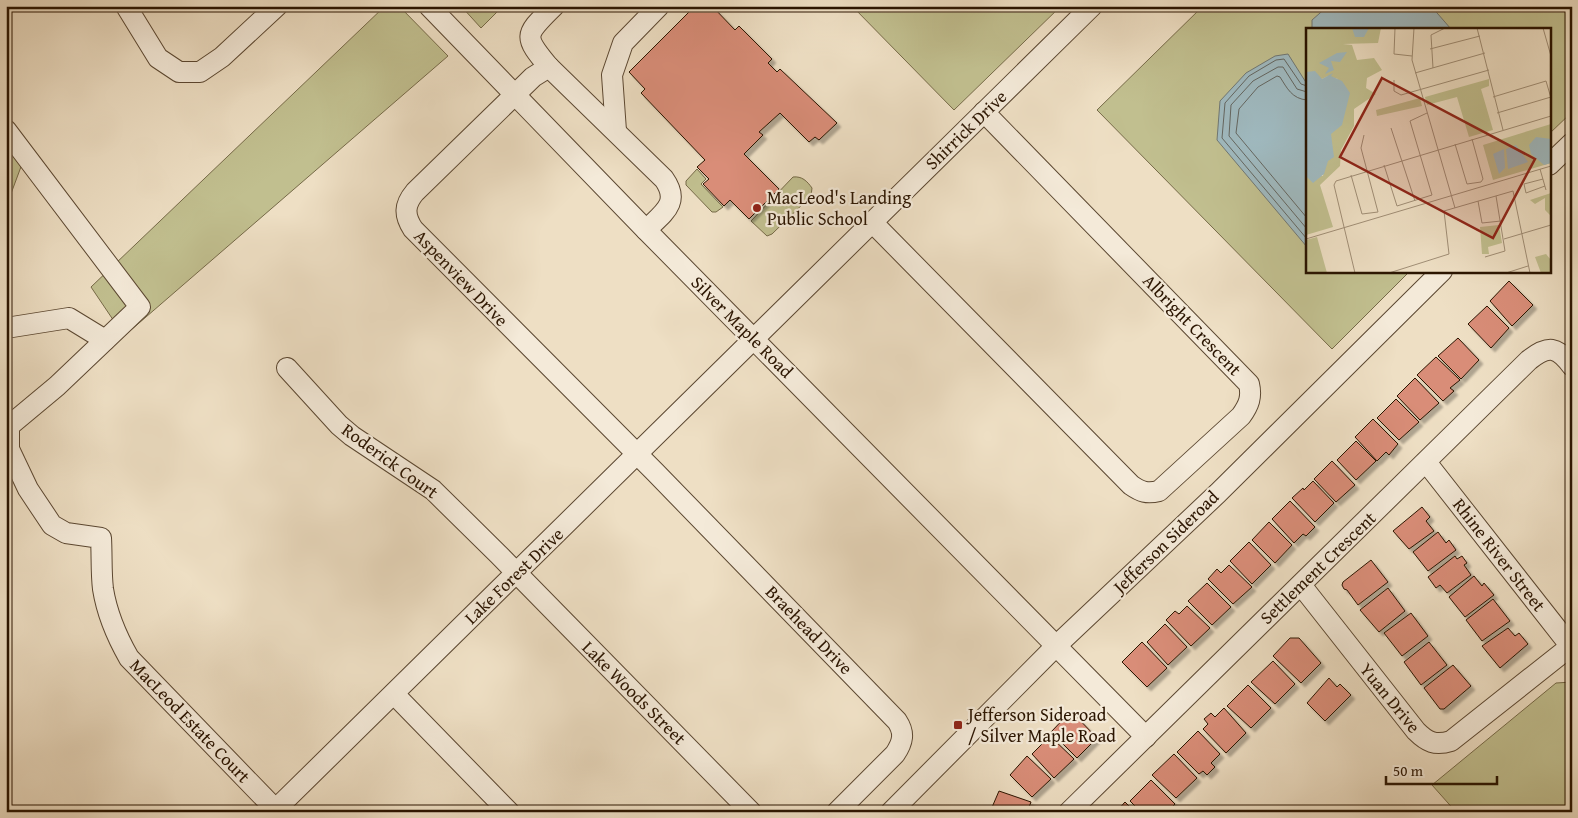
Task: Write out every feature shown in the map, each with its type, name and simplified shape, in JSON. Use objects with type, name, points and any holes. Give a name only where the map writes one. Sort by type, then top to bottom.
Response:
[{"type":"street","points":[[126,6],[158,58],[179,72],[200,72],[222,57],[277,6]]},
{"type":"street","name":"Silver Maple Road","points":[[429,6],[646,230],[1146,737]]},
{"type":"street","points":[[554,6],[534,26],[530,35],[532,47],[549,67],[670,186],[672,195],[667,210],[646,230]]},
{"type":"street","points":[[616,131],[612,75],[623,43],[659,6]]},
{"type":"street","name":"Shirrick Drive","points":[[754,339],[1092,6]]},
{"type":"street","name":"Aspenview Drive","points":[[549,67],[533,77],[415,192],[408,200],[405,210],[407,220],[422,239],[637,455]]},
{"type":"street","name":"Albright Crescent","points":[[872,222],[1140,492],[1149,494],[1159,491],[1241,416],[1249,405],[1251,395],[1249,384],[984,112]]},
{"type":"street","points":[[6,130],[140,306],[105,340],[69,318],[6,328]]},
{"type":"street","points":[[1550,165],[1572,143]]},
{"type":"street","name":"Jefferson Sideroad","points":[[890,812],[1056,646],[1225,486],[1441,272]]},
{"type":"street","name":"Lake Forest Drive","points":[[276,811],[754,339]]},
{"type":"street","name":"MacLeod Estate Court","points":[[105,340],[57,386],[9,426],[9,449],[28,490],[52,525],[66,533],[101,538],[103,587],[106,604],[129,658],[276,811]]},
{"type":"street","name":"Settlement Crescent","points":[[1069,812],[1529,360],[1538,353],[1548,349],[1556,350],[1572,366]]},
{"type":"street","name":"Roderick Court","points":[[287,368],[339,425],[352,436],[433,490],[516,574]]},
{"type":"street","name":"Braehead Drive","points":[[637,455],[898,720],[903,736],[896,754],[837,812]]},
{"type":"street","name":"Rhine River Street","points":[[1426,462],[1571,647]]},
{"type":"street","name":"Lake Woods Street","points":[[516,574],[751,812]]},
{"type":"street","name":"Yuan Drive","points":[[1301,585],[1416,731],[1422,738],[1431,743],[1440,744],[1451,741],[1571,647]]},
{"type":"street","points":[[394,694],[509,812]]},
{"type":"shaded area","points":[[385,6],[399,6],[448,56],[124,336],[91,287]]},
{"type":"shaded area","points":[[461,6],[503,6],[481,28]]},
{"type":"shaded area","points":[[852,6],[1061,6],[954,110]]},
{"type":"shaded area","points":[[1203,6],[1572,6],[1572,112],[1550,133],[1550,28],[1306,28],[1306,272],[1409,272],[1332,349],[1097,110]]},
{"type":"shaded area","points":[[16,149],[25,156],[6,207],[6,153]]},
{"type":"shaded area","points":[[697,169],[706,179],[701,184],[723,207],[716,212],[712,212],[686,185],[686,181]]},
{"type":"shaded area","points":[[793,177],[802,178],[808,183],[812,188],[811,196],[772,234],[767,236],[751,221]]},
{"type":"shaded area","points":[[1572,682],[1572,812],[1456,812],[1432,785],[1556,683]]},
{"type":"water","points":[[1328,6],[1431,6],[1450,28],[1312,28],[1312,20]]},
{"type":"water","points":[[1288,54],[1306,82],[1306,246],[1217,140],[1220,101],[1246,73],[1275,56]]},
{"type":"building","points":[[695,6],[712,6],[735,30],[739,26],[772,59],[768,63],[777,72],[780,69],[837,123],[819,140],[815,137],[809,142],[780,113],[759,132],[763,135],[744,154],[779,189],[749,219],[730,200],[724,206],[703,184],[709,179],[697,167],[705,160],[641,93],[645,89],[629,72]]},
{"type":"building","points":[[1509,281],[1533,305],[1512,326],[1490,301]]},
{"type":"building","points":[[1487,306],[1509,328],[1491,348],[1468,324]]},
{"type":"building","points":[[1458,338],[1479,360],[1461,379],[1438,356]]},
{"type":"building","points":[[1436,357],[1460,380],[1450,388],[1454,391],[1443,401],[1417,375]]},
{"type":"building","points":[[1415,378],[1439,403],[1420,420],[1397,396]]},
{"type":"building","points":[[1396,399],[1419,422],[1399,440],[1377,418]]},
{"type":"building","points":[[1373,419],[1398,444],[1389,455],[1386,452],[1377,461],[1355,437]]},
{"type":"building","points":[[1356,441],[1376,461],[1356,480],[1337,460]]},
{"type":"building","points":[[1332,461],[1355,485],[1336,502],[1314,479]]},
{"type":"building","points":[[1313,481],[1334,503],[1315,522],[1292,498]]},
{"type":"building","points":[[1290,501],[1315,527],[1306,536],[1303,534],[1294,543],[1272,519]]},
{"type":"building","points":[[1422,507],[1430,517],[1426,521],[1434,531],[1409,549],[1393,531]]},
{"type":"building","points":[[1269,522],[1292,545],[1275,563],[1252,540]]},
{"type":"building","points":[[1438,532],[1446,543],[1449,540],[1456,550],[1428,571],[1413,552]]},
{"type":"building","points":[[1249,542],[1271,565],[1252,584],[1230,561]]},
{"type":"building","points":[[1455,556],[1457,559],[1462,556],[1467,563],[1464,565],[1471,575],[1447,593],[1440,585],[1436,588],[1428,577]]},
{"type":"building","points":[[1371,560],[1388,582],[1358,605],[1342,585],[1343,582]]},
{"type":"building","points":[[1229,565],[1252,587],[1233,604],[1208,579],[1217,569],[1221,573]]},
{"type":"building","points":[[1474,576],[1482,586],[1484,583],[1494,595],[1465,617],[1449,597]]},
{"type":"building","points":[[1207,583],[1231,607],[1212,625],[1188,601]]},
{"type":"building","points":[[1388,588],[1405,611],[1379,632],[1360,610]]},
{"type":"building","points":[[1493,599],[1510,621],[1482,641],[1466,620]]},
{"type":"building","points":[[1187,606],[1210,628],[1191,646],[1166,620],[1175,611],[1179,614]]},
{"type":"building","points":[[1411,613],[1428,636],[1402,656],[1384,633]]},
{"type":"building","points":[[1165,624],[1187,647],[1168,665],[1147,642]]},
{"type":"building","points":[[1508,628],[1515,636],[1519,633],[1528,644],[1500,668],[1482,646]]},
{"type":"building","points":[[1290,638],[1299,638],[1321,663],[1301,683],[1273,656]]},
{"type":"building","points":[[1142,642],[1167,668],[1147,687],[1122,662]]},
{"type":"building","points":[[1429,642],[1447,665],[1421,685],[1404,662]]},
{"type":"building","points":[[1273,661],[1295,684],[1275,704],[1251,682]]},
{"type":"building","points":[[1453,665],[1471,686],[1444,709],[1440,709],[1424,688]]},
{"type":"building","points":[[1329,678],[1337,687],[1340,684],[1351,695],[1325,721],[1307,703]]},
{"type":"building","points":[[1248,685],[1271,708],[1251,728],[1227,706]]},
{"type":"building","points":[[1224,708],[1246,733],[1226,753],[1203,729],[1208,724],[1204,719],[1211,713],[1215,717]]},
{"type":"building","points":[[1071,711],[1097,738],[1077,758],[1051,732]]},
{"type":"building","points":[[1198,731],[1220,754],[1211,763],[1215,767],[1207,775],[1203,771],[1199,774],[1177,752]]},
{"type":"building","points":[[1050,736],[1074,759],[1054,778],[1032,754]]},
{"type":"building","points":[[1174,754],[1197,778],[1176,798],[1152,775]]},
{"type":"building","points":[[1027,756],[1051,779],[1032,797],[1010,775]]},
{"type":"building","points":[[1151,780],[1175,804],[1167,812],[1141,812],[1130,801]]},
{"type":"building","points":[[999,791],[1031,802],[1027,812],[990,812]]},
{"type":"building","points":[[1125,802],[1135,812],[1116,812]]},
{"type":"place","name":"MacLeod's Landing Public School","points":[[757,208]]},
{"type":"place","name":"Jefferson Sideroad / Silver Maple Road","points":[[958,725]]}]
